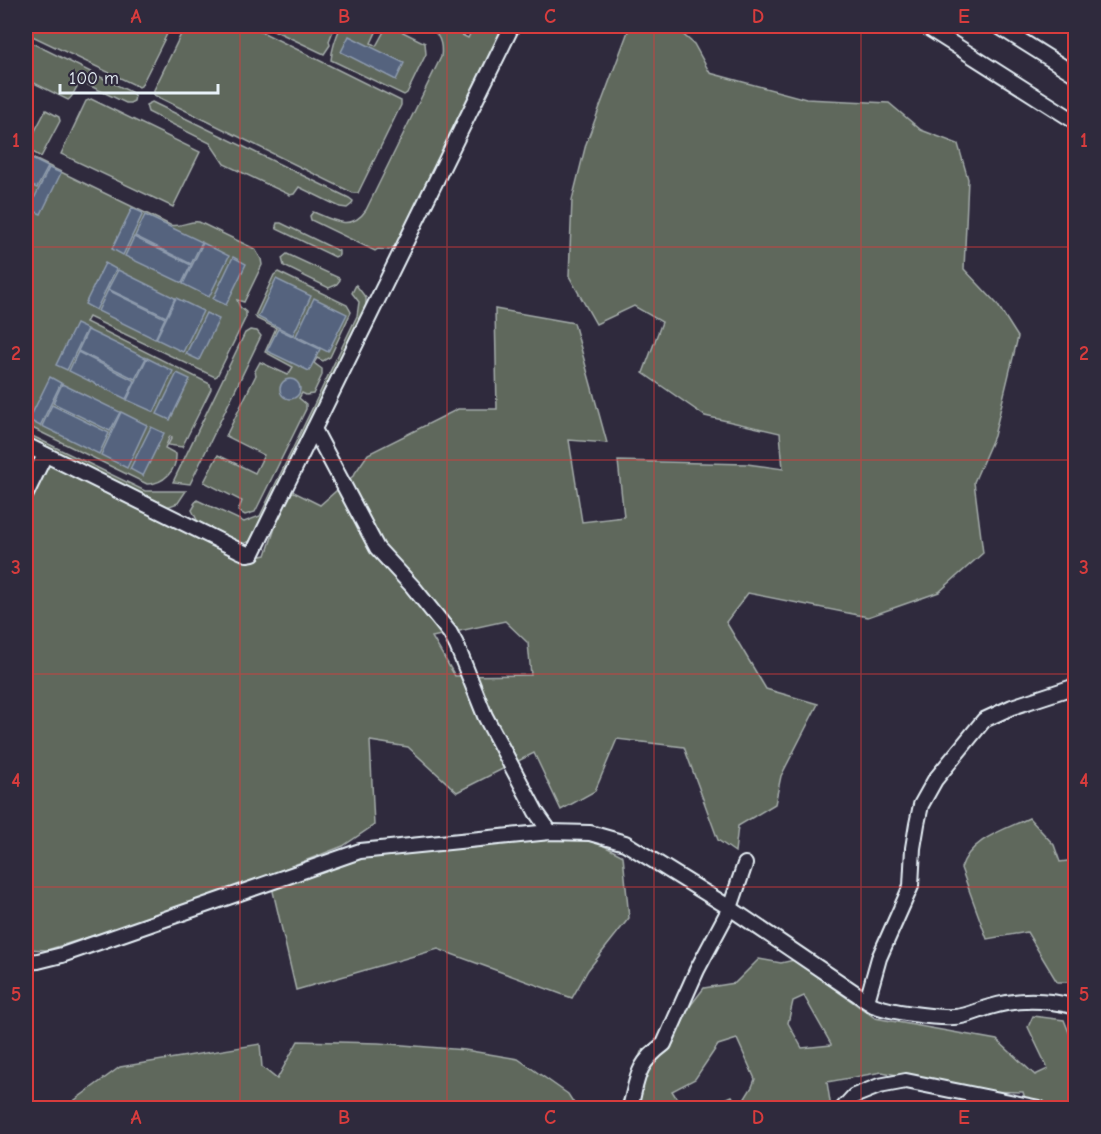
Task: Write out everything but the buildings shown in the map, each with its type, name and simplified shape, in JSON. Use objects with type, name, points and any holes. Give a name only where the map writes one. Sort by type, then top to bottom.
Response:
[{"type":"street","points":[[26,446],[247,554],[254,553],[512,26]]},
{"type":"street","points":[[925,26],[1076,122]]},
{"type":"street","points":[[998,26],[1076,75]]},
{"type":"street","points":[[314,429],[377,548],[413,587],[450,633],[485,716],[536,812],[550,832]]},
{"type":"street","points":[[26,494],[45,455]]},
{"type":"street","points":[[867,1001],[879,958],[911,886],[913,848],[921,805],[934,780],[984,720],[1012,707],[1076,686]]},
{"type":"street","points":[[26,962],[62,955],[360,851],[550,832],[590,833],[625,843],[730,908],[867,1001],[885,1010],[956,1017],[1006,1002],[1036,999],[1076,1007]]},
{"type":"street","points":[[630,1108],[641,1066],[653,1052],[664,1044],[697,970],[730,908],[745,864]]},
{"type":"street","points":[[843,1108],[854,1096],[879,1086],[906,1081],[1039,1108]]},
{"type":"shaded area","points":[[26,26],[171,26],[139,87],[26,33]]},
{"type":"shaded area","points":[[185,26],[250,26],[401,101],[358,193],[353,193],[154,95],[154,90]]},
{"type":"shaded area","points":[[265,26],[335,26],[329,41],[330,45],[324,54]]},
{"type":"shaded area","points":[[341,26],[379,26],[371,43],[376,46],[387,26],[425,43],[426,54],[407,93],[404,95],[331,60],[334,43]]},
{"type":"shaded area","points":[[428,26],[444,26],[468,38],[474,26],[506,26],[399,243],[389,250],[375,251],[311,220],[310,216],[313,212],[336,221],[349,222],[361,216],[366,210],[441,57],[439,39]]},
{"type":"shaded area","points":[[630,26],[673,26],[694,44],[710,73],[806,99],[889,103],[921,130],[958,144],[968,179],[964,269],[997,304],[1018,337],[994,436],[974,482],[983,553],[939,592],[868,617],[748,593],[726,622],[766,689],[818,704],[781,776],[775,804],[738,826],[735,852],[718,840],[684,747],[617,739],[595,791],[561,810],[534,753],[457,792],[408,747],[370,741],[374,825],[343,846],[194,904],[47,950],[26,949],[26,505],[47,464],[170,519],[248,559],[266,555],[288,489],[320,505],[353,476],[368,454],[458,409],[497,409],[495,309],[574,323],[607,443],[569,440],[582,522],[624,517],[618,461],[747,464],[783,469],[780,433],[705,416],[643,373],[662,322],[634,306],[596,324],[569,276],[572,200],[586,144]],"holes":[[[505,621],[528,643],[531,675],[455,676],[432,637]]]},
{"type":"shaded area","points":[[26,40],[131,92],[135,96],[134,101],[126,103],[82,82],[68,100],[26,79]]},
{"type":"shaded area","points":[[91,99],[200,152],[173,207],[61,154],[86,101]]},
{"type":"shaded area","points":[[152,102],[349,198],[353,201],[352,204],[347,208],[340,207],[299,187],[294,194],[290,195],[224,164],[210,143],[148,112],[146,105]]},
{"type":"shaded area","points":[[46,110],[59,117],[60,121],[41,157],[26,148]]},
{"type":"shaded area","points":[[26,155],[170,225],[178,226],[199,222],[255,249],[261,259],[262,265],[244,302],[237,300],[246,312],[246,317],[215,377],[89,317],[86,322],[210,384],[211,389],[182,447],[168,445],[172,437],[170,436],[165,448],[176,454],[176,460],[172,471],[159,482],[147,484],[26,425]]},
{"type":"shaded area","points":[[277,223],[339,251],[339,255],[335,257],[277,229]]},
{"type":"shaded area","points":[[287,254],[340,280],[329,288],[284,266],[282,258]]},
{"type":"shaded area","points":[[278,272],[347,305],[351,312],[330,357],[323,361],[317,358],[314,363],[322,369],[322,375],[313,394],[302,393],[299,398],[306,404],[306,409],[255,512],[245,515],[238,511],[242,501],[204,482],[218,455],[255,473],[264,455],[226,436],[260,362],[288,375],[293,367],[265,352],[276,328],[255,316],[274,275]]},
{"type":"shaded area","points":[[356,285],[366,298],[366,310],[253,540],[243,544],[198,522],[192,510],[197,500],[244,522],[260,516],[357,316],[359,302],[352,293]]},
{"type":"shaded area","points":[[250,330],[257,331],[261,336],[190,484],[173,482],[245,333]]},
{"type":"shaded area","points":[[26,433],[145,491],[186,491],[178,503],[167,507],[26,438]]},
{"type":"shaded area","points":[[1029,818],[1054,845],[1060,862],[1075,860],[1075,982],[1057,982],[1027,932],[987,939],[961,868],[965,858],[980,843],[999,831]]},
{"type":"shaded area","points":[[585,836],[623,856],[629,918],[588,970],[572,998],[438,949],[296,990],[272,887],[371,853]]},
{"type":"shaded area","points":[[759,959],[781,963],[794,960],[875,1018],[997,1040],[1035,1075],[1048,1069],[1028,1027],[1033,1016],[1064,1020],[1075,1047],[1075,1108],[1028,1108],[1023,1092],[978,1091],[882,1072],[827,1082],[831,1108],[739,1108],[755,1079],[737,1039],[718,1045],[695,1079],[672,1091],[683,1108],[620,1108],[641,1052],[677,1023],[704,988],[735,983]],"holes":[[[804,996],[831,1044],[802,1048],[788,1023],[793,1001]]]},
{"type":"shaded area","points":[[298,1041],[378,1043],[465,1050],[518,1059],[568,1094],[577,1108],[64,1108],[120,1067],[260,1044],[262,1067],[277,1079]]},
{"type":"shaded area","points":[[732,1096],[739,1108],[705,1108]]},
{"type":"water","points":[[349,36],[404,63],[396,80],[341,52]]},
{"type":"water","points":[[26,156],[48,167],[37,188],[26,183]]},
{"type":"water","points":[[49,168],[61,173],[41,214],[29,209]]},
{"type":"water","points":[[132,208],[143,213],[123,255],[112,249]]},
{"type":"water","points":[[145,215],[202,242],[191,264],[135,236]]},
{"type":"water","points":[[134,237],[191,265],[182,283],[125,256]]},
{"type":"water","points":[[203,243],[229,256],[209,297],[183,284]]},
{"type":"water","points":[[233,257],[246,264],[226,305],[213,299]]},
{"type":"water","points":[[105,263],[116,269],[96,310],[85,304]]},
{"type":"water","points":[[118,270],[175,298],[166,317],[108,289]]},
{"type":"water","points":[[276,279],[311,296],[293,335],[258,317]]},
{"type":"water","points":[[108,290],[165,318],[155,339],[98,311]]},
{"type":"water","points":[[176,298],[203,311],[183,352],[156,339]]},
{"type":"water","points":[[314,298],[347,314],[328,352],[296,336]]},
{"type":"water","points":[[206,313],[219,319],[199,360],[186,354]]},
{"type":"water","points":[[76,324],[87,329],[67,370],[56,365]]},
{"type":"water","points":[[278,329],[320,349],[309,371],[267,351]]},
{"type":"water","points":[[88,330],[146,358],[135,379],[78,351]]},
{"type":"water","points":[[78,352],[135,381],[126,399],[69,371]]},
{"type":"water","points":[[147,358],[173,371],[154,412],[127,400]]},
{"type":"water","points":[[177,373],[190,379],[170,420],[157,414]]},
{"type":"water","points":[[50,377],[61,383],[40,426],[29,420]]},
{"type":"water","points":[[290,379],[297,382],[300,389],[297,396],[290,399],[283,396],[280,389],[283,382]]},
{"type":"water","points":[[62,384],[120,412],[110,431],[53,403]]},
{"type":"water","points":[[52,405],[109,433],[99,454],[42,426]]},
{"type":"water","points":[[121,412],[147,425],[127,468],[101,455]]},
{"type":"water","points":[[151,427],[164,433],[143,476],[130,469]]}]
